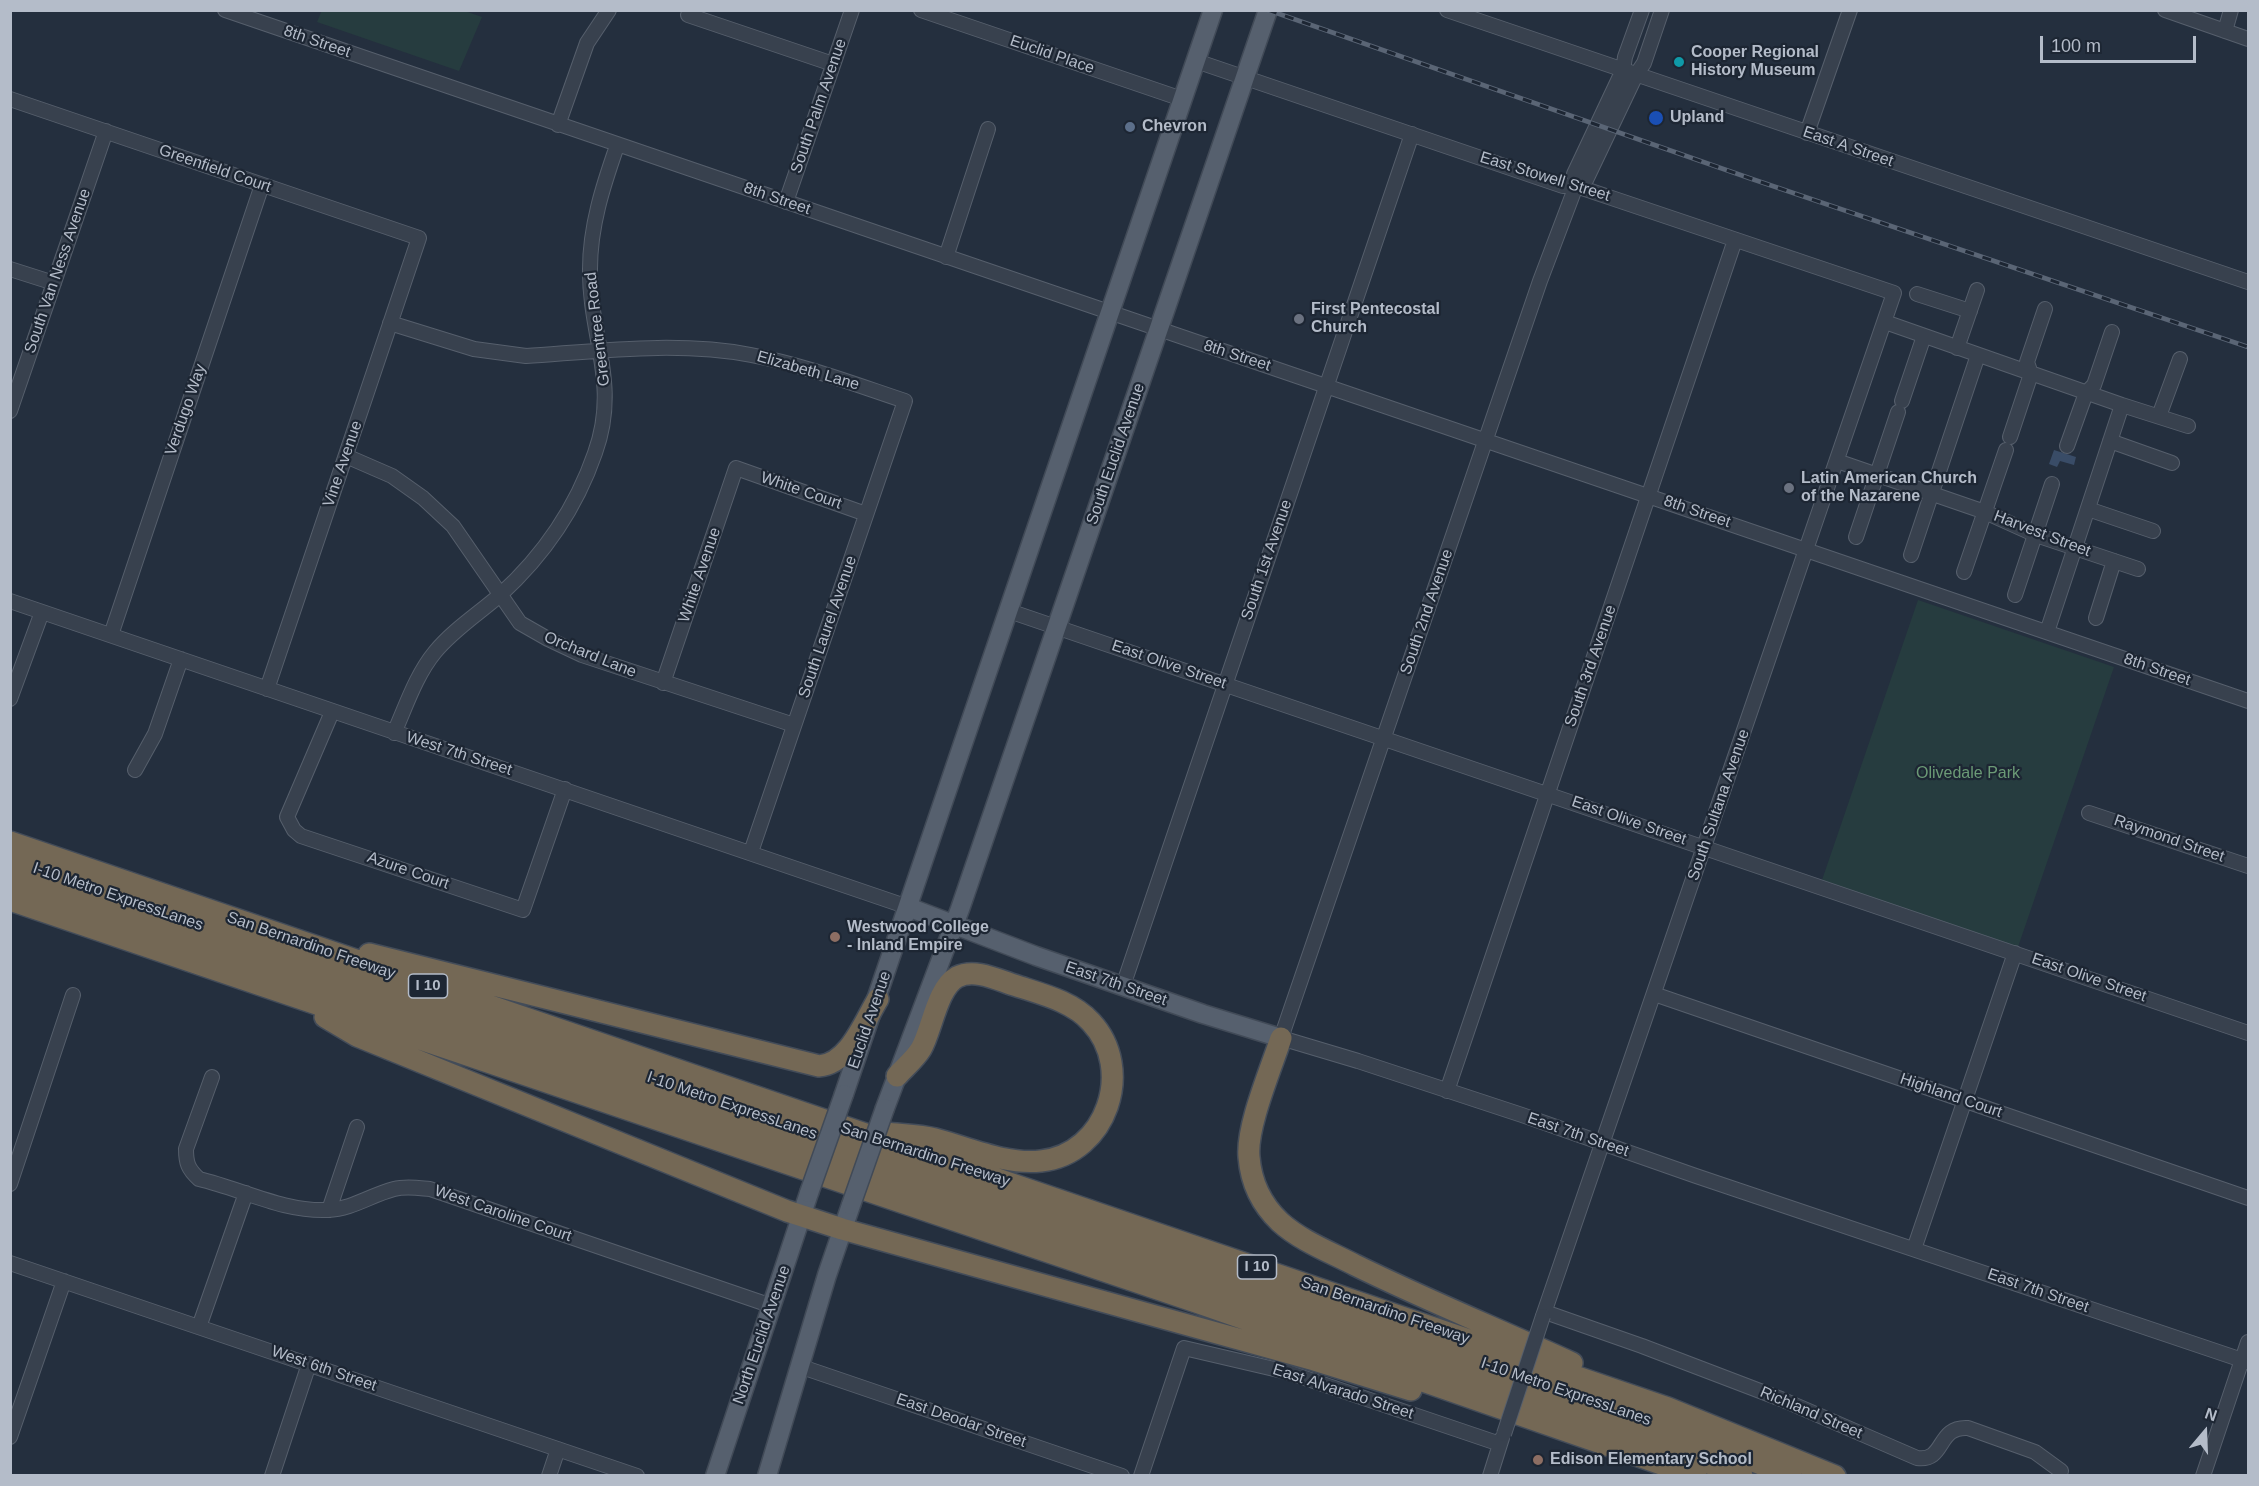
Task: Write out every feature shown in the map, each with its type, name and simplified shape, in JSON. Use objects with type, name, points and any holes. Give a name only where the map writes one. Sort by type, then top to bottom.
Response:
[{"type":"highway","name":"San Bernardino Freeway","points":[[10,842],[1668,1408],[1835,1476]]},
{"type":"highway","name":"I-10 Metro ExpressLanes","points":[[10,861],[1658,1423],[1791,1476]]},
{"type":"highway","name":"I-10 Metro ExpressLanes","points":[[10,882],[1512,1392],[1631,1433],[1742,1476]]},
{"type":"highway","points":[[10,900],[1495,1405],[1696,1476]]},
{"type":"highway","points":[[266,931],[421,965],[819,1066],[832,1064],[844,1052],[878,999]]},
{"type":"highway","points":[[846,1128],[932,1138],[978,1152],[1025,1161],[1054,1159],[1076,1149],[1100,1124],[1111,1096],[1113,1077],[1104,1039],[1098,1029],[1081,1012],[1062,1002],[1025,989],[975,975],[960,976],[951,982],[943,994],[921,1050],[897,1076]]},
{"type":"highway","points":[[289,995],[357,1036],[686,1172],[802,1216],[1314,1360],[1430,1395],[1495,1405]]},
{"type":"highway","points":[[1281,1038],[1254,1123],[1249,1147],[1253,1179],[1265,1205],[1279,1221],[1306,1240],[1385,1279],[1668,1408]]},
{"type":"main road","points":[[1009,611],[1108,313],[1213,10]]},
{"type":"main road","points":[[1246,78],[1268,10]]},
{"type":"main road","name":"South Euclid Avenue","points":[[954,926],[1246,78]]},
{"type":"main road","name":"Euclid Avenue","points":[[809,1193],[878,999],[1009,611]]},
{"type":"main road","name":"East 7th Street","points":[[908,907],[954,926],[1122,986],[1281,1038]]},
{"type":"main road","points":[[767,1476],[842,1229],[954,926]]},
{"type":"main road","name":"North Euclid Avenue","points":[[715,1476],[809,1193]]},
{"type":"street","name":"8th Street","points":[[225,10],[617,146],[1649,495],[2248,701]]},
{"type":"street","points":[[558,125],[587,43],[609,10]]},
{"type":"street","name":"South Palm Avenue","points":[[786,202],[852,10]]},
{"type":"street","name":"Euclid Place","points":[[921,10],[1182,99]]},
{"type":"street","name":"East A Street","points":[[1447,10],[1464,13],[1630,73],[2248,282]]},
{"type":"street","points":[[1642,10],[1625,57],[1630,73],[1644,63],[1662,10]]},
{"type":"street","points":[[1807,133],[1850,10]]},
{"type":"street","points":[[2165,10],[2248,39]]},
{"type":"street","points":[[2225,31],[2232,10]]},
{"type":"street","points":[[688,15],[833,64]]},
{"type":"street","name":"East Stowell Street","points":[[1196,61],[1563,186],[1576,186],[1894,293]]},
{"type":"street","name":"South 2nd Avenue","points":[[1281,1038],[1557,233],[1576,186],[1586,180],[1630,73]]},
{"type":"street","name":"Greenfield Court","points":[[10,99],[419,238]]},
{"type":"street","points":[[946,257],[988,129]]},
{"type":"street","name":"South Van Ness Avenue","points":[[10,411],[106,131]]},
{"type":"street","name":"South 1st Avenue","points":[[1122,986],[1412,134]]},
{"type":"street","name":"Greentree Road","points":[[394,733],[417,679],[434,653],[455,631],[499,596],[530,566],[550,540],[579,494],[588,473],[596,451],[605,404],[605,376],[593,308],[590,269],[593,232],[598,202],[617,146]]},
{"type":"street","name":"Verdugo Way","points":[[111,635],[262,185]]},
{"type":"street","name":"Vine Avenue","points":[[267,689],[419,238]]},
{"type":"street","name":"South 3rd Avenue","points":[[1447,1091],[1735,240]]},
{"type":"street","points":[[10,269],[54,283]]},
{"type":"street","points":[[1957,348],[1977,290]]},
{"type":"street","name":"South Sultana Avenue","points":[[1490,1476],[1894,293]]},
{"type":"street","points":[[1917,294],[1970,311]]},
{"type":"street","points":[[1964,572],[2031,374],[2027,362],[2045,309]]},
{"type":"street","points":[[1885,322],[2085,393],[2188,426]]},
{"type":"street","name":"Elizabeth Lane","points":[[390,323],[474,349],[500,354],[526,356],[686,348],[749,354],[801,366],[905,401]]},
{"type":"street","points":[[2067,446],[2085,393],[2094,385],[2112,332]]},
{"type":"street","points":[[1856,537],[1924,336]]},
{"type":"street","points":[[1911,555],[1978,355]]},
{"type":"street","points":[[2159,416],[2180,359]]},
{"type":"street","name":"South Laurel Avenue","points":[[751,852],[905,401]]},
{"type":"street","points":[[2047,632],[2122,405]]},
{"type":"street","points":[[2110,441],[2172,463]]},
{"type":"street","name":"Orchard Lane","points":[[346,456],[392,476],[423,498],[453,526],[499,596],[520,623],[582,655],[794,725]]},
{"type":"street","name":"Harvest Street","points":[[1837,461],[1985,512],[2036,535],[2138,569]]},
{"type":"street","name":"White Court","points":[[736,468],[866,514]]},
{"type":"street","name":"White Avenue","points":[[663,683],[736,468]]},
{"type":"street","points":[[2015,595],[2052,484]]},
{"type":"street","points":[[2088,509],[2153,531]]},
{"type":"street","points":[[2096,618],[2114,561]]},
{"type":"street","name":"West 7th Street","points":[[10,601],[908,907]]},
{"type":"street","name":"East Olive Street","points":[[1009,611],[2248,1033]]},
{"type":"street","points":[[10,699],[42,612]]},
{"type":"street","points":[[135,770],[155,734],[181,658]]},
{"type":"street","name":"Azure Court","points":[[332,712],[287,818],[294,830],[301,836],[523,910],[565,789]]},
{"type":"street","name":"Raymond Street","points":[[2089,813],[2248,866]]},
{"type":"street","points":[[1914,1249],[2015,953]]},
{"type":"street","name":"Highland Court","points":[[1654,994],[2248,1198]]},
{"type":"street","points":[[10,1184],[73,995]]},
{"type":"street","name":"East 7th Street","points":[[1281,1038],[1358,1061],[1603,1143],[2245,1361]]},
{"type":"street","name":"West Caroline Court","points":[[212,1077],[186,1149],[189,1170],[199,1179],[305,1210],[347,1208],[395,1189],[412,1187],[430,1189],[465,1199],[772,1306]]},
{"type":"street","points":[[329,1210],[357,1127]]},
{"type":"street","points":[[199,1327],[246,1193]]},
{"type":"street","name":"West 6th Street","points":[[10,1263],[637,1476]]},
{"type":"street","points":[[10,1437],[64,1281]]},
{"type":"street","name":"Richland Street","points":[[1544,1314],[1642,1346],[1782,1399],[1917,1458],[1930,1458],[1935,1455],[1945,1436],[1960,1427],[2035,1452],[2061,1471]]},
{"type":"street","points":[[2203,1476],[2245,1361],[2248,1342]]},
{"type":"street","name":"East Alvarado Street","points":[[1141,1476],[1184,1348],[1287,1372],[1502,1439]]},
{"type":"street","points":[[272,1476],[309,1364]]},
{"type":"street","name":"East Deodar Street","points":[[800,1366],[1122,1476]]},
{"type":"street","points":[[549,1476],[558,1449]]},
{"type":"green space","points":[[322,10],[462,10],[482,17],[459,71],[317,22]]},
{"type":"green space","name":"Olivedale Park","points":[[1918,600],[2114,667],[2018,947],[1822,880]]},
{"type":"water","points":[[2054,450],[2076,457],[2074,465],[2060,461],[2057,467],[2049,464]]},
{"type":"railway","points":[[1268,10],[1752,179],[2248,347]]},
{"type":"place","name":"Cooper Regional History Museum","points":[[1679,62]]},
{"type":"place","name":"Upland","points":[[1656,118]]},
{"type":"place","name":"Chevron","points":[[1130,127]]},
{"type":"place","name":"First Pentecostal Church","points":[[1299,319]]},
{"type":"place","name":"Latin American Church of the Nazarene","points":[[1789,488]]},
{"type":"place","name":"Westwood College - Inland Empire","points":[[835,937]]},
{"type":"place","name":"Edison Elementary School","points":[[1538,1460]]}]
